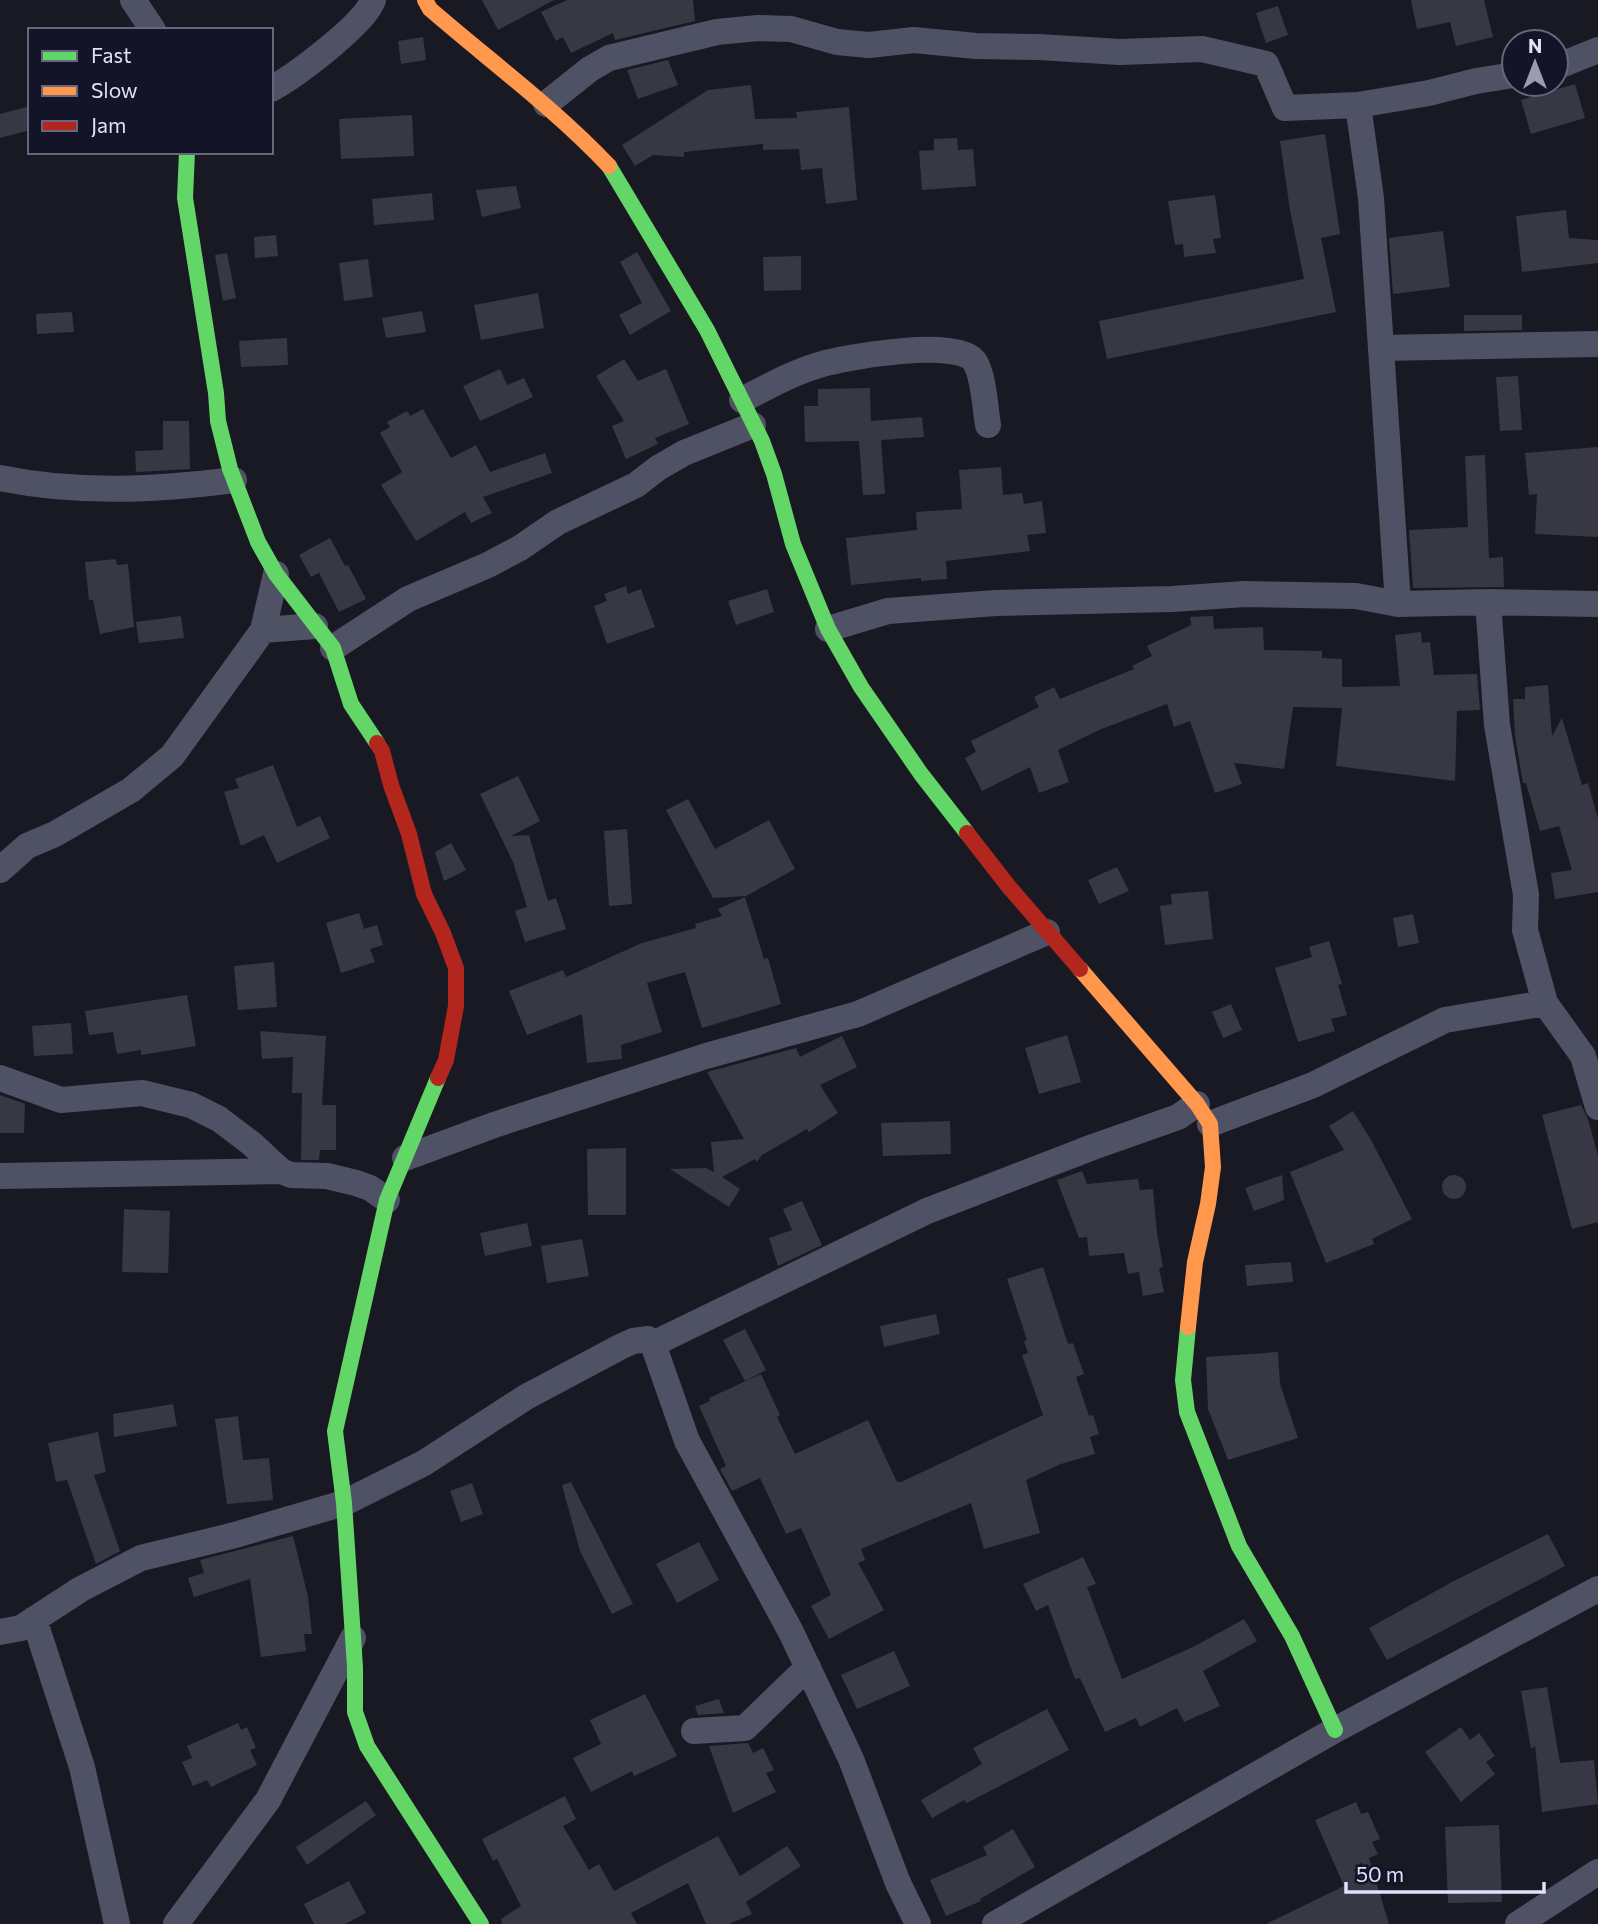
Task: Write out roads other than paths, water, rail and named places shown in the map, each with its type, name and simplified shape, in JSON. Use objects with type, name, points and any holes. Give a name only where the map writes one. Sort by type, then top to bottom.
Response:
[{"type":"street","points":[[133,0],[152,28]]},
{"type":"street","points":[[273,88],[286,81],[354,26],[373,0]]},
{"type":"street","points":[[425,0],[430,9],[486,58],[575,130],[612,169],[707,330],[741,400],[774,474],[793,544],[828,629],[861,687],[920,774],[1046,932],[1204,1114],[1213,1167],[1195,1262],[1183,1380],[1187,1412],[1239,1546],[1292,1636],[1335,1730]]},
{"type":"street","points":[[545,104],[590,69],[609,58],[717,32],[758,28],[792,29],[837,42],[869,45],[914,40],[976,46],[1119,52],[1202,49],[1266,64],[1285,108],[1358,105],[1500,77]]},
{"type":"street","points":[[1570,61],[1598,50]]},
{"type":"street","points":[[1358,105],[1371,198],[1398,604]]},
{"type":"street","points":[[187,154],[185,198],[216,393],[218,421],[234,480],[258,542],[276,574],[334,648],[351,704],[382,751],[409,834],[424,894],[456,968],[456,1006],[446,1060],[387,1200],[335,1431],[344,1503],[354,1637],[355,1712],[360,1729],[367,1746],[481,1924]]},
{"type":"street","points":[[1381,348],[1598,344]]},
{"type":"street","points":[[741,400],[796,373],[847,358],[920,349],[948,351],[967,355],[975,362],[988,425]]},
{"type":"street","points":[[334,648],[408,599],[488,565],[520,548],[558,522],[636,485],[684,453],[753,425]]},
{"type":"street","points":[[0,478],[34,485],[116,488],[167,488],[234,480]]},
{"type":"street","points":[[0,870],[27,846],[55,834],[131,790],[172,756],[263,630],[276,574]]},
{"type":"street","points":[[828,629],[888,611],[996,603],[1172,599],[1245,594],[1356,596],[1398,604],[1598,604]]},
{"type":"street","points":[[1489,602],[1497,725],[1526,895],[1525,930],[1545,1003],[1583,1056],[1598,1107]]},
{"type":"street","points":[[263,630],[315,626]]},
{"type":"street","points":[[405,1158],[494,1125],[693,1060],[858,1014],[1046,932]]},
{"type":"street","points":[[653,1344],[927,1212],[1093,1147],[1178,1117],[1204,1114],[1313,1085],[1445,1020],[1545,1003]]},
{"type":"street","points":[[0,1078],[61,1100],[142,1093],[191,1105],[219,1119],[281,1171],[291,1175],[327,1176],[356,1183],[370,1188],[387,1200]]},
{"type":"street","points":[[0,1176],[281,1171]]},
{"type":"street","points":[[0,1632],[21,1628],[81,1589],[141,1558],[235,1535],[344,1503],[424,1463],[526,1397],[620,1347],[633,1341],[648,1339],[653,1344],[687,1441],[792,1632],[850,1759],[898,1883],[918,1924]]},
{"type":"street","points":[[995,1924],[1335,1730],[1596,1596]]},
{"type":"street","points":[[34,1619],[82,1767],[117,1924]]},
{"type":"street","points":[[176,1924],[268,1800],[354,1637]]},
{"type":"street","points":[[694,1731],[745,1728],[808,1667]]},
{"type":"street","points":[[1518,1924],[1598,1872]]}]
